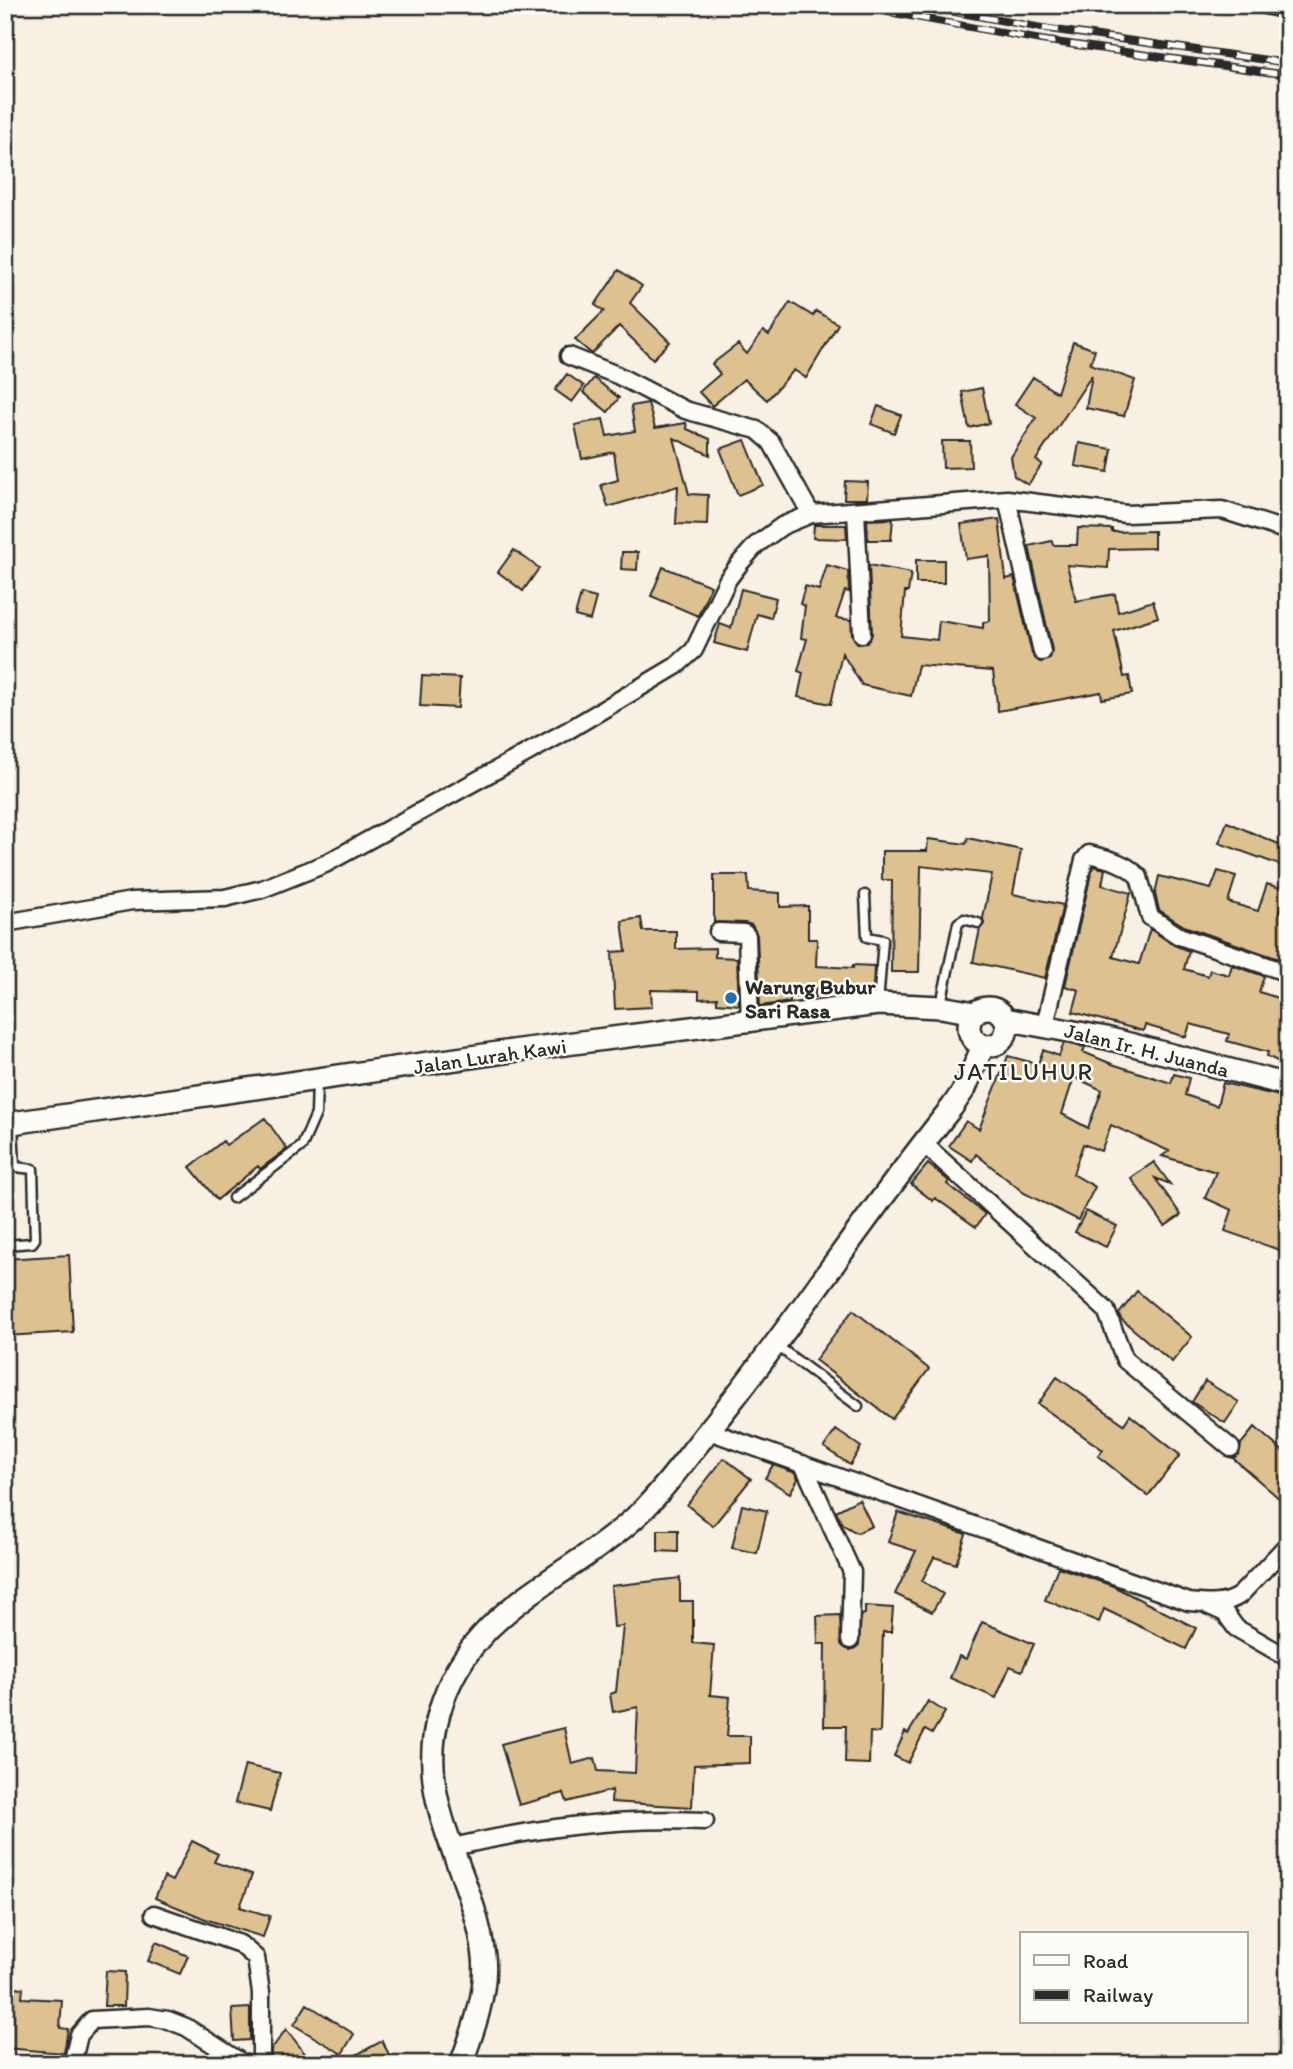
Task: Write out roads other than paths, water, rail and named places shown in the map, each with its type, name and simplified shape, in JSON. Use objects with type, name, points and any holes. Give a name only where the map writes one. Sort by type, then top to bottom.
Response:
[{"type":"street","points":[[1265,5],[1288,10]]},
{"type":"street","points":[[569,356],[617,375],[685,410],[757,430],[771,442],[811,514]]},
{"type":"street","points":[[5,923],[132,901],[225,898],[262,889],[325,864],[567,731],[676,666],[694,650],[728,579],[756,545],[782,526],[811,514],[1007,499],[1126,514],[1222,510],[1288,531]]},
{"type":"street","points":[[1007,499],[1042,652]]},
{"type":"street","points":[[856,511],[862,634]]},
{"type":"street","points":[[1045,1025],[1084,860],[1089,855],[1117,861],[1135,872],[1139,877],[1150,917],[1171,932],[1288,973]]},
{"type":"street","points":[[718,932],[744,933],[747,936],[750,1023]]},
{"type":"street","name":"Jalan Lurah Kawi","points":[[9,1124],[519,1050],[750,1023],[878,1004],[941,1007],[975,1013]]},
{"type":"street","points":[[992,1008],[1006,1019],[1007,1029],[1003,1039],[994,1045],[983,1046],[975,1041],[969,1032],[975,1013],[992,1008]]},
{"type":"street","name":"Jalan Ir. H. Juanda","points":[[1006,1019],[1106,1038],[1288,1085]]},
{"type":"street","points":[[461,2064],[483,1989],[485,1957],[473,1913],[449,1848],[435,1793],[432,1754],[440,1708],[462,1662],[478,1640],[519,1600],[582,1558],[641,1512],[709,1431],[965,1088],[983,1046]]},
{"type":"street","points":[[923,1143],[1106,1310],[1125,1360],[1231,1448]]},
{"type":"street","points":[[709,1431],[1175,1598],[1204,1604],[1225,1613],[1236,1628],[1288,1658]]},
{"type":"street","points":[[803,1464],[852,1572],[850,1640]]},
{"type":"street","points":[[1204,1604],[1231,1601],[1240,1595],[1288,1544]]},
{"type":"street","points":[[449,1848],[558,1826],[658,1819],[705,1821]]},
{"type":"street","points":[[154,1914],[240,1944],[256,1958],[261,1993],[261,2064]]},
{"type":"street","points":[[72,2064],[79,2035],[92,2021],[149,2017],[186,2027],[244,2064]]},
{"type":"lane","points":[[865,895],[867,937],[883,940],[878,1004]]},
{"type":"lane","points":[[941,1007],[958,923],[964,919],[978,923]]},
{"type":"lane","points":[[233,1198],[302,1146],[316,1114],[317,1081]]},
{"type":"lane","points":[[9,1124],[15,1167]]},
{"type":"lane","points":[[5,1168],[33,1168],[35,1239],[32,1243],[5,1245]]},
{"type":"lane","points":[[775,1344],[858,1406]]},
{"type":"railway","points":[[850,5],[1041,40],[1288,75]]},
{"type":"railway","points":[[917,5],[1042,28],[1288,63]]},
{"type":"place","name":"Warung Bubur Sari Rasa","points":[[731,998]]},
{"type":"district","name":"JATILUHUR","points":[[1024,1071]]}]
